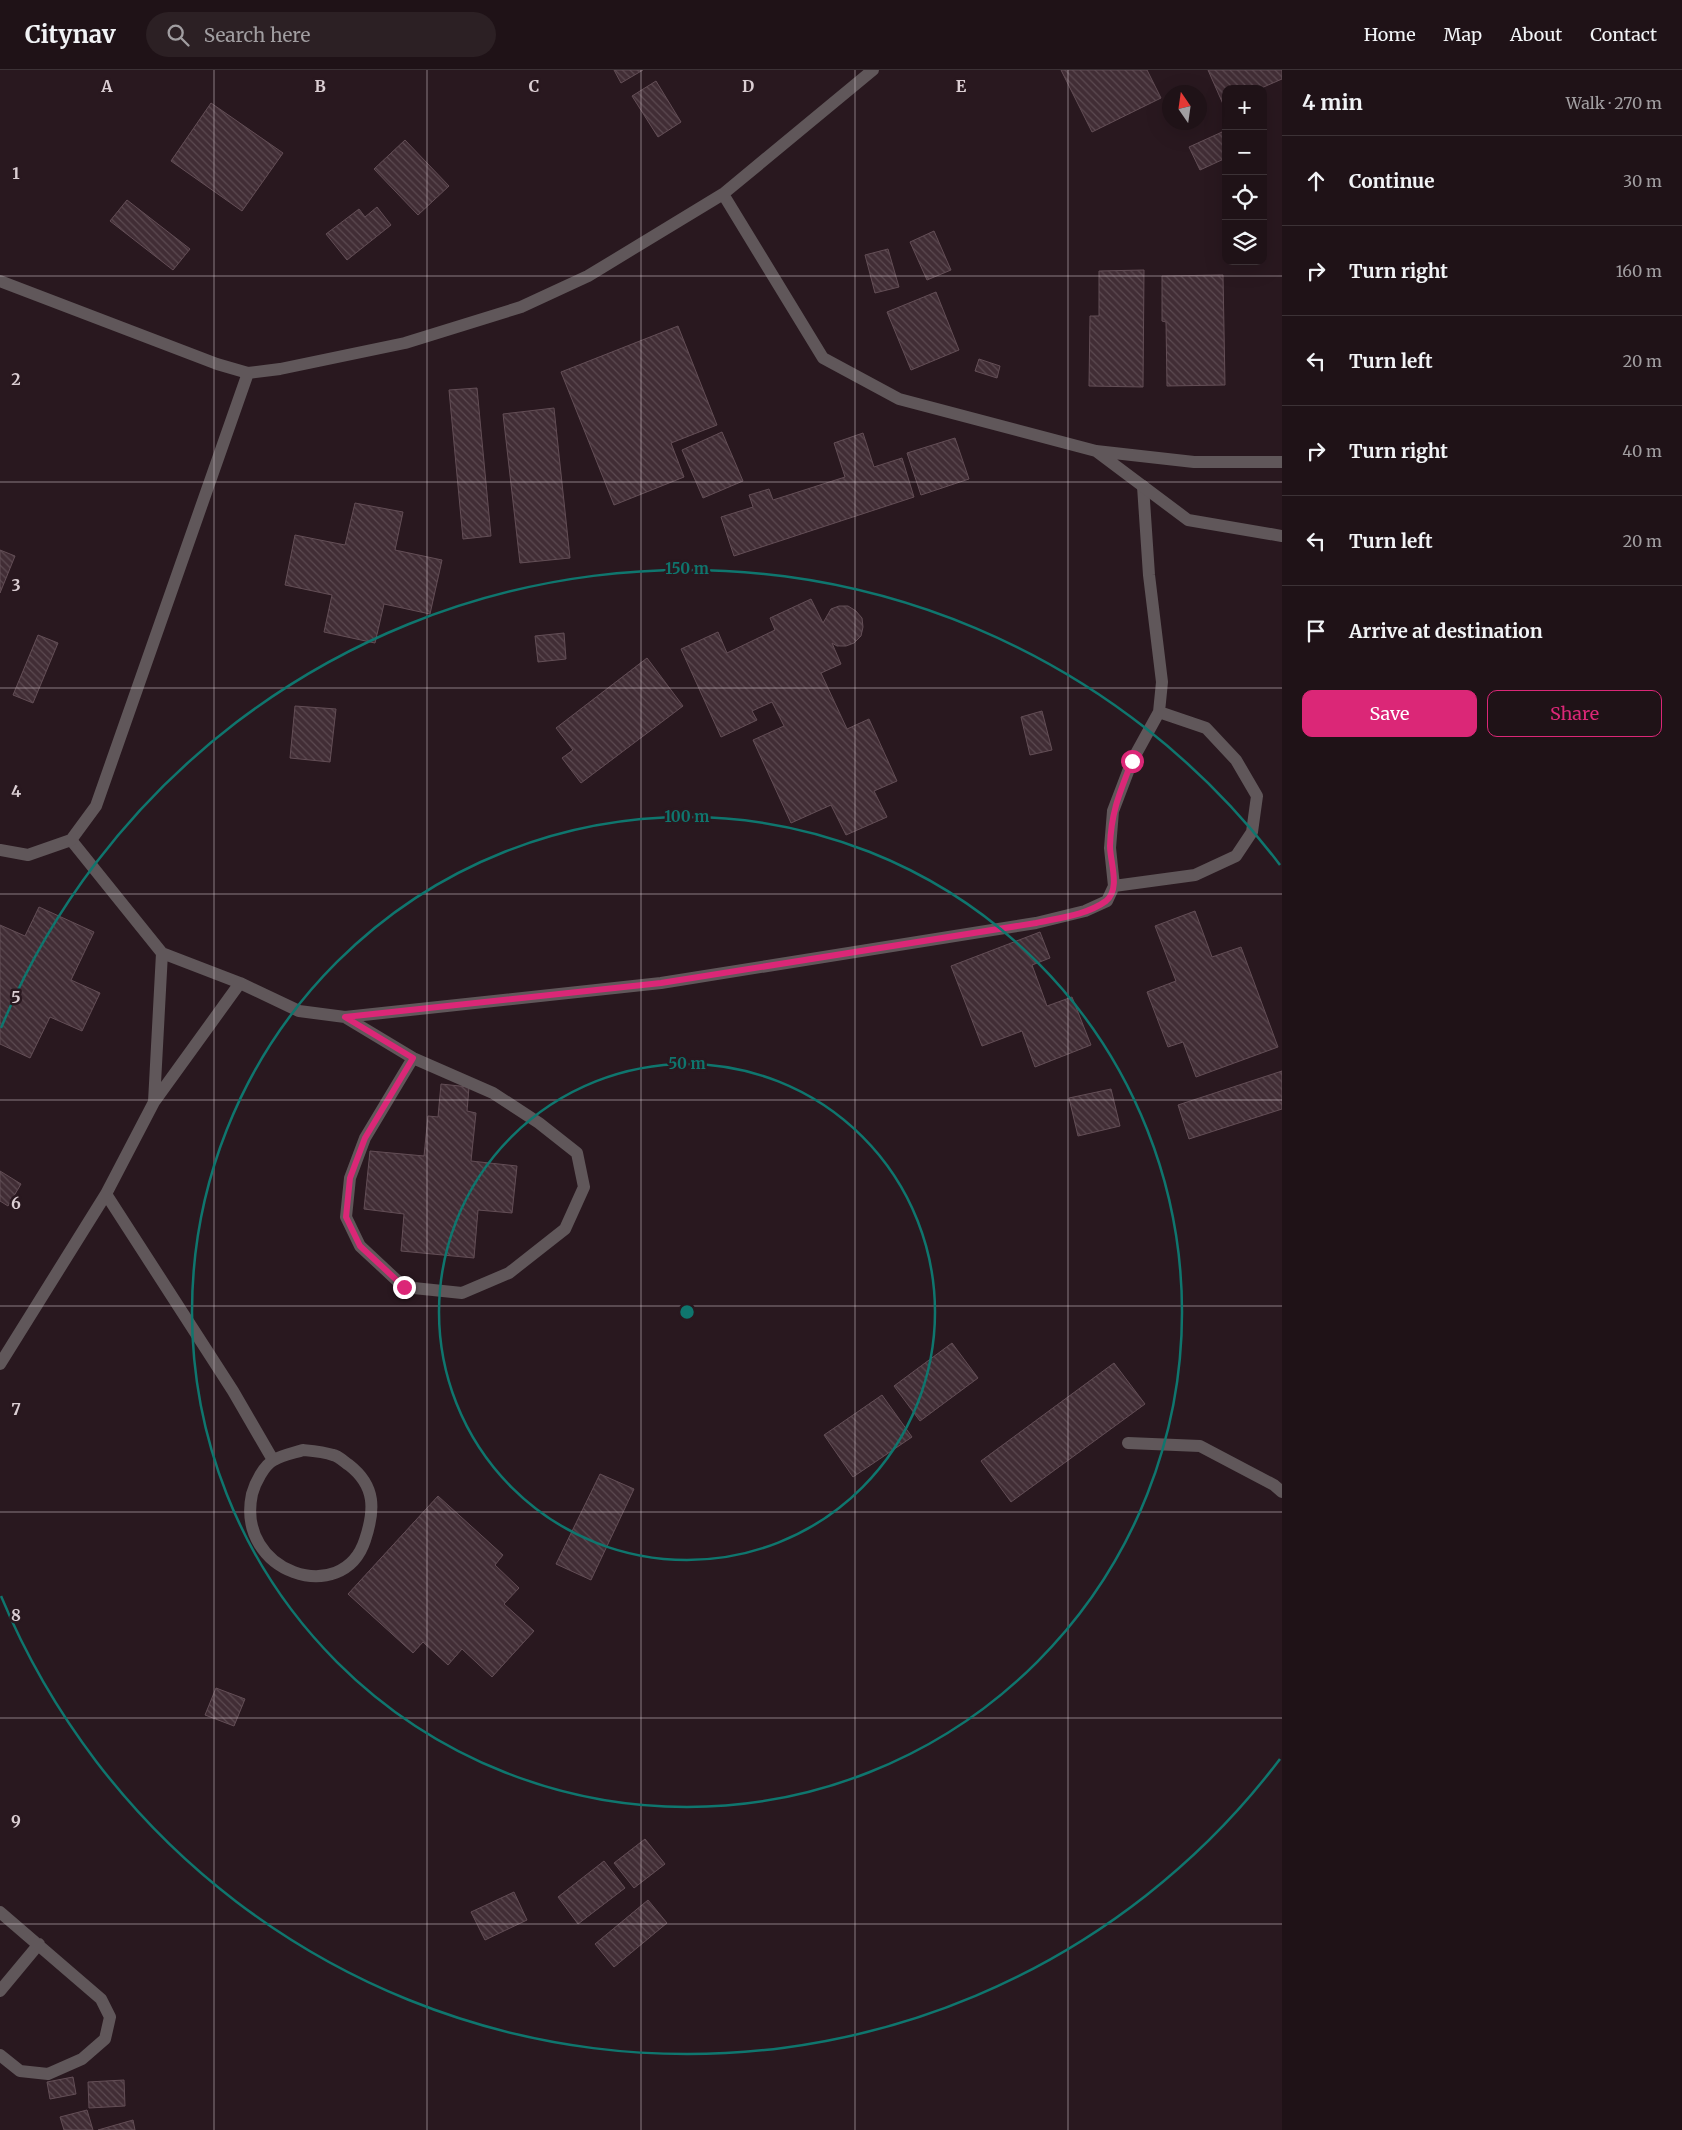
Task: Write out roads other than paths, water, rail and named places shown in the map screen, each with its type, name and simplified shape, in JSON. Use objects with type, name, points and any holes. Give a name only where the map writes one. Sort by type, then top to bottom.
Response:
[{"type":"street","points":[[0,281],[217,364],[248,373],[280,370],[405,343],[521,306],[588,276],[723,194],[873,70]]},
{"type":"street","points":[[723,194],[823,358],[899,399],[1096,451],[1194,462],[1282,462]]},
{"type":"street","points":[[0,850],[28,855],[70,840],[96,806],[248,373]]},
{"type":"street","points":[[1096,451],[1188,520],[1282,536]]},
{"type":"street","points":[[70,840],[162,953],[240,983],[299,1011],[345,1017],[661,983],[1036,923],[1085,912],[1107,901],[1114,886],[1110,848],[1113,810],[1132,761],[1158,712],[1162,682],[1149,575],[1143,486]]},
{"type":"street","points":[[1114,886],[1195,875],[1236,856],[1252,832],[1257,796],[1236,760],[1206,728],[1158,712]]},
{"type":"street","points":[[154,1102],[162,953]]},
{"type":"street","points":[[0,1364],[106,1194],[154,1102],[240,983]]},
{"type":"street","points":[[345,1017],[413,1058],[493,1093],[539,1124],[576,1153],[584,1187],[565,1229],[509,1273],[462,1293],[404,1287],[360,1246],[346,1217],[350,1178],[365,1138],[413,1058]]},
{"type":"street","points":[[106,1194],[233,1391],[272,1460]]},
{"type":"street","points":[[1128,1443],[1200,1446],[1274,1485],[1282,1492]]},
{"type":"street","points":[[303,1450],[335,1455],[361,1474],[373,1499],[369,1529],[362,1549],[351,1562],[329,1576],[300,1575],[274,1562],[256,1540],[248,1511],[255,1483],[272,1460],[303,1450]]},
{"type":"street","points":[[0,1912],[40,1944],[102,1999],[110,2017],[105,2039],[82,2059],[48,2074],[20,2071],[0,2055]]},
{"type":"street","points":[[0,1991],[40,1944]]}]
